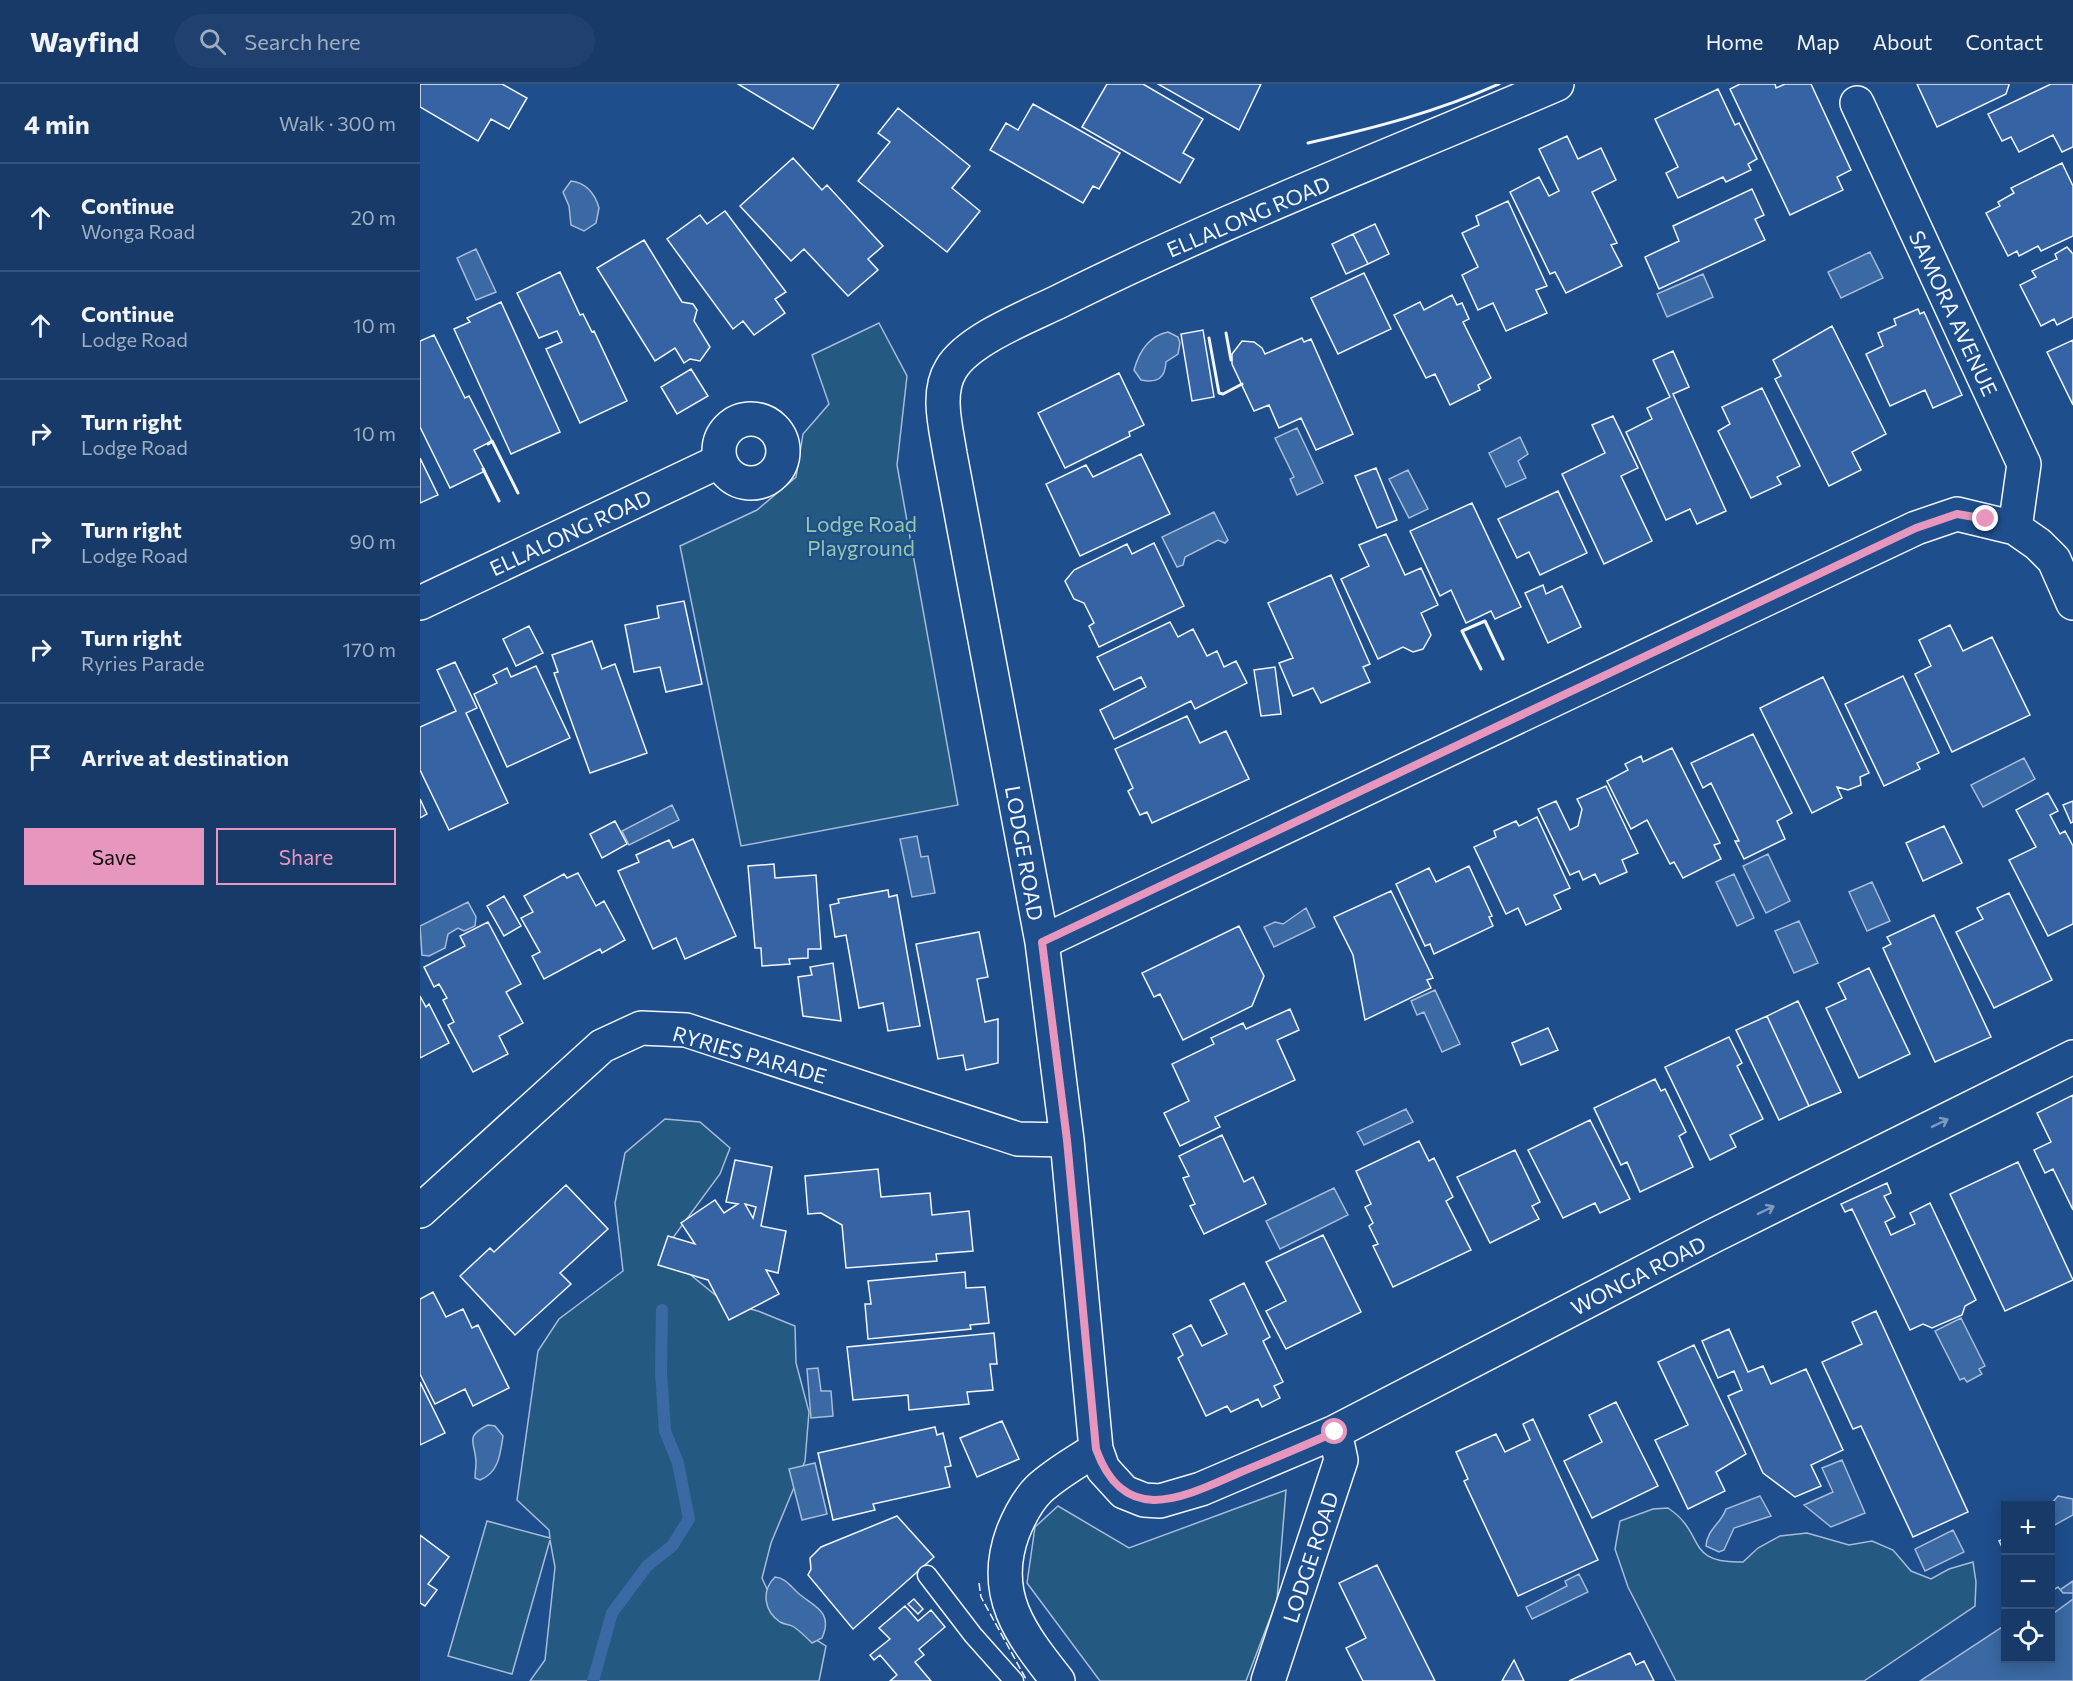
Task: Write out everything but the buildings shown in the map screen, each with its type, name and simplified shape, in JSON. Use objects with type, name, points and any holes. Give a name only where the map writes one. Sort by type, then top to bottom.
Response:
[{"type":"street","name":"ELLALONG ROAD","points":[[951,369],[981,341],[1129,266],[1557,84]]},
{"type":"street","name":"SAMORA AVENUE","points":[[1857,103],[2024,464],[2015,528]]},
{"type":"street","name":"LODGE ROAD","points":[[951,369],[944,390],[950,454],[1042,942],[1067,1140],[1096,1449],[1103,1468],[1124,1492],[1144,1500],[1160,1501],[1201,1489]]},
{"type":"street","name":"ELLALONG ROAD","points":[[420,603],[720,461]]},
{"type":"street","points":[[1042,942],[1916,528],[1957,514],[2015,528],[2038,544],[2054,560],[2073,603]]},
{"type":"street","name":"RYRIES PARADE","points":[[420,1211],[602,1046],[642,1028],[686,1030],[1017,1138],[1067,1140]]},
{"type":"street","name":"WONGA ROAD","points":[[1201,1489],[1335,1432],[1713,1236],[2073,1057]]},
{"type":"street","name":"LODGE ROAD","points":[[1268,1681],[1341,1460],[1335,1432]]},
{"type":"street","points":[[1058,1681],[1027,1642],[1018,1622],[1003,1584],[1004,1559],[1019,1517],[1038,1490],[1096,1449]]},
{"type":"lane","points":[[927,1575],[973,1635],[1014,1681]]},
{"type":"green space","name":"Lodge Road Playground","points":[[879,323],[907,376],[897,465],[958,805],[741,846],[680,546],[757,510],[796,477],[803,434],[829,404],[812,355]]},
{"type":"green space","points":[[665,1119],[700,1122],[730,1148],[720,1174],[669,1243],[692,1276],[724,1302],[758,1311],[795,1326],[796,1363],[809,1412],[805,1461],[771,1543],[762,1578],[775,1607],[804,1632],[826,1646],[819,1681],[530,1681],[545,1660],[555,1567],[550,1540],[512,1674],[448,1656],[487,1521],[550,1538],[549,1530],[517,1500],[538,1351],[559,1319],[623,1271],[615,1203],[625,1153]]},
{"type":"green space","points":[[1286,1490],[1277,1600],[1246,1681],[1100,1681],[1027,1583],[1035,1527],[1058,1506],[1129,1548]]},
{"type":"green space","points":[[1668,1508],[1688,1528],[1704,1553],[1724,1561],[1743,1562],[1758,1548],[1780,1536],[1807,1533],[1849,1545],[1872,1541],[1893,1550],[1911,1571],[1931,1579],[1949,1569],[1973,1562],[1976,1582],[1975,1606],[1864,1681],[1676,1681],[1628,1587],[1615,1549],[1620,1521],[1653,1509]]},
{"type":"shaded area","points":[[571,181],[582,184],[590,190],[599,208],[596,223],[584,231],[571,225],[569,206],[563,192]]},
{"type":"shaded area","points":[[476,249],[496,292],[476,300],[457,258]]},
{"type":"shaded area","points":[[1870,252],[1883,278],[1841,298],[1828,272]]},
{"type":"shaded area","points":[[1703,274],[1713,297],[1667,317],[1657,294]]},
{"type":"shaded area","points":[[1168,332],[1178,337],[1180,343],[1178,354],[1166,362],[1162,376],[1152,381],[1141,380],[1134,370],[1142,351],[1155,337]]},
{"type":"shaded area","points":[[1297,428],[1323,483],[1297,495],[1290,479],[1294,477],[1275,438]]},
{"type":"shaded area","points":[[1520,437],[1528,454],[1518,461],[1526,478],[1506,487],[1489,453]]},
{"type":"shaded area","points":[[1408,470],[1428,509],[1409,518],[1389,479]]},
{"type":"shaded area","points":[[1214,512],[1228,540],[1225,543],[1218,540],[1185,557],[1183,565],[1177,567],[1162,537]]},
{"type":"shaded area","points":[[2024,758],[2035,779],[1983,807],[1971,785]]},
{"type":"shaded area","points":[[672,805],[679,820],[629,845],[622,831]]},
{"type":"shaded area","points":[[917,836],[921,857],[928,856],[935,893],[912,897],[900,839]]},
{"type":"shaded area","points":[[1768,854],[1790,901],[1766,913],[1743,866]]},
{"type":"shaded area","points":[[1734,874],[1754,918],[1737,926],[1716,882]]},
{"type":"shaded area","points":[[1872,882],[1890,921],[1867,931],[1849,892]]},
{"type":"shaded area","points":[[468,902],[476,917],[475,926],[464,931],[458,928],[448,934],[445,948],[429,956],[422,955],[420,926]]},
{"type":"shaded area","points":[[1306,908],[1315,927],[1274,947],[1264,927],[1275,922],[1283,924]]},
{"type":"shaded area","points":[[1799,921],[1818,963],[1794,973],[1775,931]]},
{"type":"shaded area","points":[[1435,990],[1460,1044],[1442,1052],[1424,1012],[1417,1015],[1411,1001]]},
{"type":"shaded area","points":[[1406,1109],[1413,1122],[1364,1145],[1357,1132]]},
{"type":"shaded area","points":[[1334,1188],[1348,1215],[1280,1249],[1266,1221]]},
{"type":"shaded area","points":[[1961,1318],[1985,1366],[1979,1369],[1982,1374],[1967,1382],[1964,1378],[1960,1380],[1935,1331]]},
{"type":"shaded area","points":[[818,1368],[821,1391],[831,1391],[833,1416],[811,1418],[807,1369]]},
{"type":"shaded area","points":[[488,1425],[495,1426],[503,1436],[495,1468],[480,1480],[475,1478],[473,1437],[480,1429]]},
{"type":"shaded area","points":[[1842,1460],[1865,1513],[1831,1527],[1804,1505],[1833,1492],[1822,1468]]},
{"type":"shaded area","points":[[815,1463],[827,1514],[802,1520],[789,1469]]},
{"type":"shaded area","points":[[1760,1496],[1771,1516],[1734,1528],[1724,1550],[1719,1552],[1706,1546],[1711,1531],[1726,1509]]},
{"type":"shaded area","points":[[2058,1496],[2073,1499],[2073,1515],[2055,1525],[2054,1501]]},
{"type":"shaded area","points":[[1953,1530],[1964,1552],[1925,1571],[1915,1549]]},
{"type":"shaded area","points":[[1579,1574],[1588,1592],[1532,1619],[1526,1607],[1567,1586],[1565,1581]]},
{"type":"shaded area","points":[[775,1577],[785,1581],[824,1615],[825,1629],[822,1638],[812,1643],[791,1625],[780,1622],[770,1612],[766,1594]]},
{"type":"shaded area","points":[[2073,1581],[2073,1681],[1920,1681],[2001,1628],[2001,1663],[2055,1663],[2055,1593]]},
{"type":"pier","points":[[2058,1587],[2063,1593],[2073,1593],[2073,1599],[2055,1612],[2055,1609],[2055,1589]]},
{"type":"waterway","points":[[593,1681],[612,1613],[647,1566],[672,1546],[689,1519],[678,1463],[665,1431],[661,1372],[662,1310]]},
{"type":"fence","points":[[979,1583],[981,1597],[1027,1681]]},
{"type":"wall","points":[[1308,143],[1405,118],[1452,103],[1499,84]]},
{"type":"wall","points":[[1226,333],[1231,360]]},
{"type":"wall","points":[[1209,338],[1219,393],[1223,394],[1242,384]]},
{"type":"wall","points":[[488,444],[492,441],[518,493]]},
{"type":"wall","points":[[483,469],[499,501]]},
{"type":"wall","points":[[1481,669],[1462,631],[1485,621],[1503,659]]},
{"type":"route","points":[[1335,1432],[1181,1497],[1160,1501],[1144,1500],[1124,1492],[1103,1468],[1096,1449],[1067,1140],[1042,942],[1916,528],[1957,514],[1986,519]]}]
